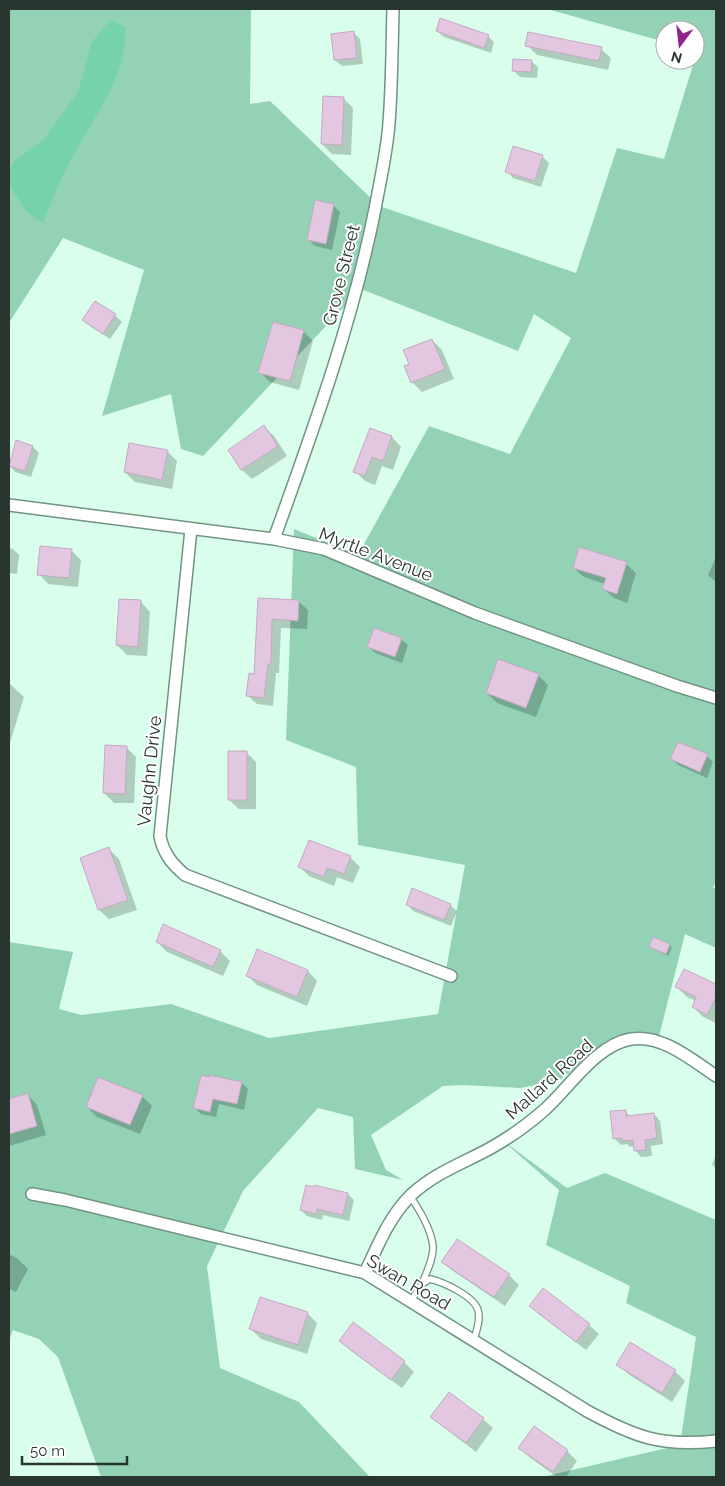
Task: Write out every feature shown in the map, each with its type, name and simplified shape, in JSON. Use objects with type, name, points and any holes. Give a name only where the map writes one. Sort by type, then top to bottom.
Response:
[{"type":"street","name":"Grove Street","points":[[274,539],[328,389],[367,249],[389,124],[392,9]]},
{"type":"street","name":"Myrtle Avenue","points":[[9,505],[274,539],[324,550],[475,613],[677,686],[716,698]]},
{"type":"street","name":"Vaughn Drive","points":[[191,528],[160,836],[166,855],[174,866],[185,874],[451,976]]},
{"type":"street","name":"Mallard Road","points":[[365,1272],[382,1234],[394,1215],[410,1196],[451,1166],[489,1149],[514,1134],[541,1113],[587,1065],[602,1053],[632,1039],[654,1041],[680,1052],[716,1076]]},
{"type":"street","name":"Swan Road","points":[[32,1194],[65,1200],[365,1272],[587,1412],[621,1429],[647,1438],[673,1443],[716,1441]]},
{"type":"lane","points":[[410,1196],[425,1223],[433,1247],[422,1284],[411,1301]]},
{"type":"lane","points":[[422,1284],[430,1279],[442,1282],[468,1298],[478,1308],[479,1320],[474,1340]]},
{"type":"shaded area","points":[[9,9],[251,9],[250,104],[270,101],[379,206],[576,273],[617,148],[664,159],[691,70],[705,70],[705,20],[655,20],[655,39],[547,9],[716,9],[716,880],[713,888],[716,889],[716,948],[685,934],[659,1036],[618,1038],[558,1081],[520,1088],[463,1085],[443,1086],[371,1135],[386,1170],[403,1180],[355,1169],[353,1117],[318,1108],[243,1191],[207,1266],[220,1368],[299,1402],[370,1477],[101,1477],[58,1357],[39,1339],[13,1330],[9,1341],[9,942],[73,952],[59,1009],[81,1015],[171,1004],[269,1038],[438,1014],[465,865],[358,845],[356,767],[286,740],[294,529],[358,555],[429,426],[510,454],[571,338],[534,314],[518,351],[361,289],[203,456],[181,449],[171,394],[102,416],[144,270],[63,238],[9,323]]},
{"type":"shaded area","points":[[110,20],[125,27],[125,44],[117,75],[103,104],[68,165],[43,223],[28,213],[14,193],[9,184],[9,169],[16,160],[44,139],[78,92],[92,42]]},
{"type":"shaded area","points":[[502,1140],[567,1188],[605,1173],[716,1220],[716,1477],[542,1477],[680,1445],[696,1337],[626,1303],[630,1286],[546,1245],[559,1190]]},
{"type":"building","points":[[440,18],[489,35],[484,48],[436,31]]},
{"type":"building","points":[[354,31],[357,58],[334,60],[331,34]]},
{"type":"building","points":[[528,32],[602,47],[599,61],[525,46]]},
{"type":"building","points":[[513,59],[532,60],[531,72],[512,71]]},
{"type":"building","points":[[323,96],[344,97],[342,145],[321,144]]},
{"type":"building","points":[[513,146],[543,155],[535,181],[505,172]]},
{"type":"building","points":[[315,200],[334,204],[326,244],[307,240]]},
{"type":"building","points":[[95,301],[116,314],[103,334],[82,320]]},
{"type":"building","points":[[273,322],[304,330],[290,381],[258,373]]},
{"type":"building","points":[[432,339],[445,369],[411,383],[404,366],[409,364],[403,350]]},
{"type":"building","points":[[264,425],[278,446],[241,470],[228,450]]},
{"type":"building","points":[[370,428],[392,436],[383,461],[372,457],[365,476],[353,472]]},
{"type":"building","points":[[16,440],[33,446],[25,471],[9,466]]},
{"type":"building","points":[[129,443],[168,450],[162,480],[124,472]]},
{"type":"building","points":[[40,546],[72,549],[69,578],[37,575]]},
{"type":"building","points":[[579,547],[627,562],[617,594],[602,589],[606,578],[573,568]]},
{"type":"building","points":[[258,598],[299,600],[298,621],[272,619],[271,664],[268,664],[264,698],[246,696],[249,673],[254,674]]},
{"type":"building","points":[[119,599],[141,600],[138,647],[116,645]]},
{"type":"building","points":[[374,628],[402,638],[395,657],[367,647]]},
{"type":"building","points":[[498,659],[539,674],[526,708],[486,693]]},
{"type":"building","points":[[678,742],[708,754],[700,772],[670,759]]},
{"type":"building","points":[[105,745],[127,746],[125,794],[103,793]]},
{"type":"building","points":[[228,751],[247,751],[247,800],[228,800]]},
{"type":"building","points":[[309,840],[351,856],[344,874],[327,868],[324,877],[298,867]]},
{"type":"building","points":[[109,847],[128,900],[98,910],[80,858]]},
{"type":"building","points":[[412,888],[451,904],[444,920],[406,905]]},
{"type":"building","points":[[163,924],[221,950],[213,967],[156,942]]},
{"type":"building","points":[[653,937],[670,944],[666,954],[649,947]]},
{"type":"building","points":[[257,949],[308,970],[297,997],[246,976]]},
{"type":"building","points":[[684,969],[716,984],[716,997],[707,1015],[692,1007],[696,997],[675,987]]},
{"type":"building","points":[[201,1075],[242,1082],[237,1104],[213,1099],[210,1112],[193,1108]]},
{"type":"building","points":[[98,1077],[143,1095],[130,1125],[86,1107]]},
{"type":"building","points":[[28,1093],[37,1126],[9,1134],[9,1099]]},
{"type":"building","points":[[626,1110],[626,1116],[654,1113],[657,1138],[645,1140],[646,1150],[634,1151],[633,1140],[613,1139],[610,1111]]},
{"type":"building","points":[[306,1185],[348,1193],[343,1215],[317,1209],[316,1214],[300,1210]]},
{"type":"building","points":[[457,1239],[510,1274],[494,1297],[441,1262]]},
{"type":"building","points":[[543,1288],[590,1324],[576,1342],[529,1306]]},
{"type":"building","points":[[260,1297],[308,1312],[298,1345],[249,1329]]},
{"type":"building","points":[[353,1322],[405,1361],[391,1380],[339,1341]]},
{"type":"building","points":[[630,1342],[676,1370],[662,1393],[616,1365]]},
{"type":"building","points":[[449,1392],[484,1418],[466,1443],[430,1417]]},
{"type":"building","points":[[534,1426],[568,1450],[553,1472],[518,1448]]}]
